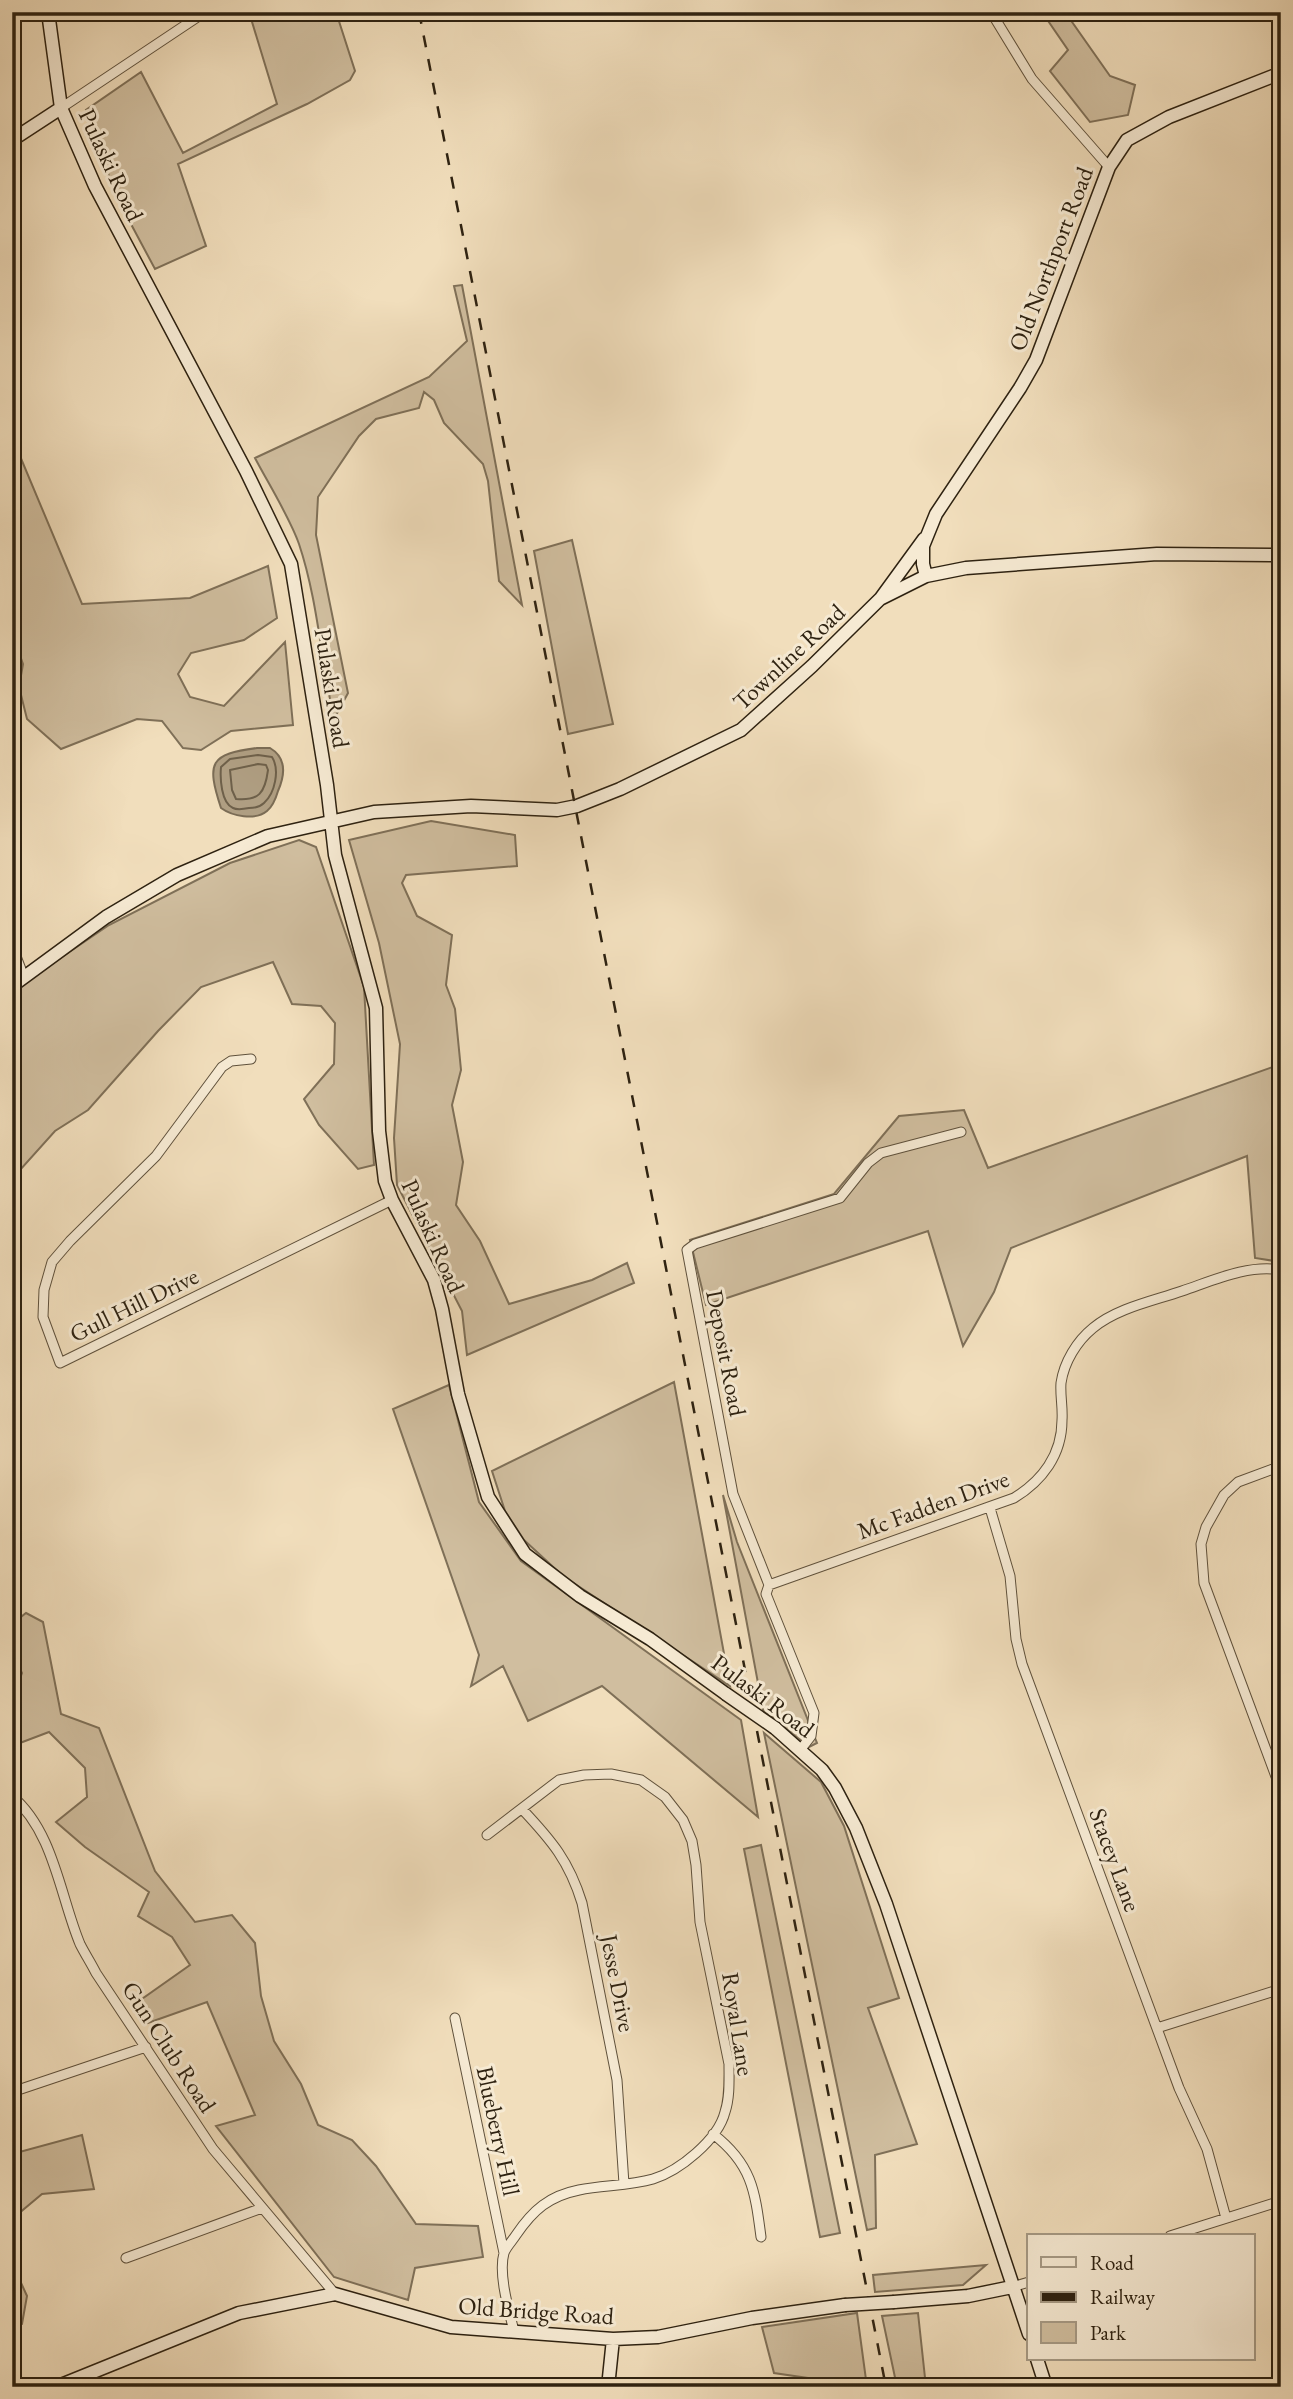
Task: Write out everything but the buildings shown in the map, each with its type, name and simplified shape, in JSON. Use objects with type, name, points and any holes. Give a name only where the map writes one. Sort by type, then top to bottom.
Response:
[{"type":"main road","name":"Pulaski Road","points":[[48,12],[61,108],[94,186],[246,471],[291,564],[335,855],[376,1008],[379,1131],[385,1181],[392,1200],[434,1280],[458,1394],[488,1497],[525,1554],[580,1596],[650,1639],[775,1728],[801,1749],[835,1788],[856,1828],[887,1904],[1027,2328]]},
{"type":"main road","name":"Old Northport Road","points":[[880,599],[926,536],[936,514],[1037,360],[1109,167],[1127,140],[1169,117],[1281,73]]},
{"type":"main road","points":[[12,140],[61,108]]},
{"type":"main road","name":"Old Northport Road","points":[[926,536],[922,555],[926,576]]},
{"type":"main road","name":"Townline Road","points":[[12,986],[106,917],[177,875],[268,836],[374,812],[471,806],[557,810],[577,806],[619,789],[741,730],[812,666],[880,599],[926,576],[1007,564],[1157,554],[1281,555]]},
{"type":"main road","name":"Old Bridge Road","points":[[56,2387],[239,2313],[335,2294],[451,2327],[613,2339],[658,2337],[752,2318],[845,2305],[968,2295],[1012,2287]]},
{"type":"main road","points":[[608,2387],[613,2339]]},
{"type":"main road","points":[[1037,2360],[1046,2387]]},
{"type":"street","points":[[61,108],[205,12]]},
{"type":"street","points":[[991,12],[1032,79],[1109,167]]},
{"type":"street","points":[[12,946],[24,977]]},
{"type":"street","name":"Gull Hill Drive","points":[[251,1059],[231,1061],[222,1068],[156,1156],[52,1262],[44,1290],[43,1317],[60,1363],[392,1200]]},
{"type":"street","name":"Deposit Road","points":[[801,1749],[811,1736],[814,1713],[766,1594],[769,1585],[733,1494],[687,1250],[695,1244],[839,1198],[868,1163],[881,1153],[961,1132]]},
{"type":"street","name":"Mc Fadden Drive","points":[[769,1585],[990,1508],[1030,1488],[1051,1464],[1059,1443],[1063,1422],[1061,1382],[1067,1362],[1079,1342],[1094,1327],[1134,1307],[1221,1278],[1248,1270],[1281,1270]]},
{"type":"street","points":[[1281,1466],[1238,1482],[1224,1495],[1210,1517],[1201,1544],[1204,1583],[1281,1790]]},
{"type":"street","name":"Stacey Lane","points":[[990,1508],[1010,1576],[1016,1639],[1022,1664],[1179,2088],[1207,2149],[1226,2218]]},
{"type":"street","name":"Royal Lane","points":[[487,1835],[559,1780],[584,1774],[611,1774],[641,1780],[665,1797],[683,1820],[691,1841],[696,1865],[700,1922],[729,2064],[725,2115],[695,2154],[674,2170],[653,2179],[588,2188],[556,2196],[529,2215],[504,2253]]},
{"type":"street","name":"Gun Club Road","points":[[12,1796],[22,1804],[35,1824],[49,1854],[80,1944],[96,1973],[213,2149],[335,2294]]},
{"type":"street","name":"Jesse Drive","points":[[522,1809],[559,1852],[573,1875],[582,1903],[617,2080],[624,2184]]},
{"type":"street","points":[[1157,2028],[1281,1989]]},
{"type":"street","name":"Blueberry Hill","points":[[455,2018],[504,2253]]},
{"type":"street","points":[[12,2092],[146,2047]]},
{"type":"street","points":[[713,2134],[736,2154],[750,2176],[761,2237]]},
{"type":"street","points":[[1176,2234],[1281,2201]]},
{"type":"street","points":[[126,2259],[262,2207]]},
{"type":"street","points":[[504,2253],[504,2295],[514,2332]]},
{"type":"street","name":"Old Bridge Road","points":[[1012,2287],[1027,2283]]},
{"type":"green space","points":[[249,12],[336,12],[355,71],[350,80],[307,104],[178,164],[206,246],[155,269],[116,196],[86,110],[141,72],[183,153],[277,104]]},
{"type":"green space","points":[[1042,12],[1065,12],[1110,76],[1135,85],[1128,115],[1090,122],[1050,71],[1068,50]]},
{"type":"green space","points":[[462,285],[522,605],[499,581],[488,481],[483,464],[444,423],[434,400],[424,392],[419,408],[376,419],[359,436],[318,497],[316,535],[348,693],[334,719],[311,587],[299,544],[285,512],[255,458],[429,377],[467,341],[454,286]]},
{"type":"green space","points":[[12,437],[82,604],[190,598],[268,566],[277,618],[244,640],[191,653],[178,674],[190,697],[224,706],[285,642],[293,725],[231,731],[201,750],[183,748],[162,721],[137,719],[61,749],[27,719],[19,687],[23,664],[12,633],[12,563],[20,556],[12,525]]},
{"type":"green space","points":[[572,540],[613,724],[568,734],[534,551]]},
{"type":"green space","points":[[431,821],[515,835],[517,866],[406,875],[402,883],[417,916],[452,935],[446,985],[455,1009],[461,1070],[452,1105],[463,1162],[456,1205],[480,1241],[509,1304],[592,1280],[627,1263],[634,1283],[467,1355],[462,1311],[397,1185],[394,1138],[400,1044],[379,943],[349,840]]},
{"type":"green space","points":[[299,840],[316,847],[364,987],[374,1165],[358,1169],[319,1125],[304,1099],[334,1064],[335,1023],[321,1006],[292,1004],[273,962],[201,987],[88,1110],[55,1131],[12,1179],[12,991],[109,925],[230,863]]},
{"type":"green space","points":[[1281,1064],[1281,1262],[1255,1258],[1247,1156],[1011,1248],[994,1292],[963,1346],[928,1231],[706,1305],[690,1240],[834,1194],[899,1116],[964,1110],[988,1168]]},
{"type":"green space","points":[[674,1382],[730,1686],[563,1576],[524,1540],[505,1511],[492,1471]]},
{"type":"green space","points":[[449,1385],[479,1502],[521,1561],[741,1720],[758,1817],[602,1686],[528,1721],[503,1666],[471,1686],[479,1655],[393,1409]]},
{"type":"green space","points":[[723,1495],[737,1542],[817,1743],[809,1747],[763,1710]]},
{"type":"green space","points":[[26,1613],[43,1622],[61,1714],[99,1728],[155,1871],[195,1922],[232,1915],[255,1943],[261,1996],[274,2041],[301,2084],[318,2125],[352,2140],[376,2166],[416,2224],[478,2226],[483,2257],[415,2268],[408,2300],[334,2277],[216,2126],[255,2115],[207,2002],[145,2024],[132,2006],[190,1965],[172,1937],[138,1916],[149,1892],[85,1847],[56,1822],[87,1797],[85,1768],[49,1732],[12,1746],[12,1699],[22,1673],[12,1653],[12,1624]]},
{"type":"green space","points":[[764,1733],[821,1782],[844,1826],[899,1998],[868,2008],[917,2144],[875,2155],[876,2228],[867,2230]]},
{"type":"green space","points":[[761,1845],[840,2233],[820,2237],[744,1849]]},
{"type":"green space","points":[[82,2135],[94,2189],[42,2194],[12,2219],[12,2154]]},
{"type":"green space","points":[[12,2263],[27,2296],[22,2324],[12,2327]]},
{"type":"green space","points":[[986,2265],[963,2285],[875,2292],[873,2275]]},
{"type":"green space","points":[[857,2313],[867,2387],[828,2387],[808,2378],[774,2373],[762,2327]]},
{"type":"green space","points":[[918,2313],[926,2387],[897,2387],[882,2316]]},
{"type":"water","points":[[270,748],[282,762],[282,779],[274,802],[267,811],[256,816],[237,815],[226,811],[221,808],[216,792],[213,770],[216,763],[229,753]]},
{"type":"railway","points":[[419,12],[886,2387]]}]
